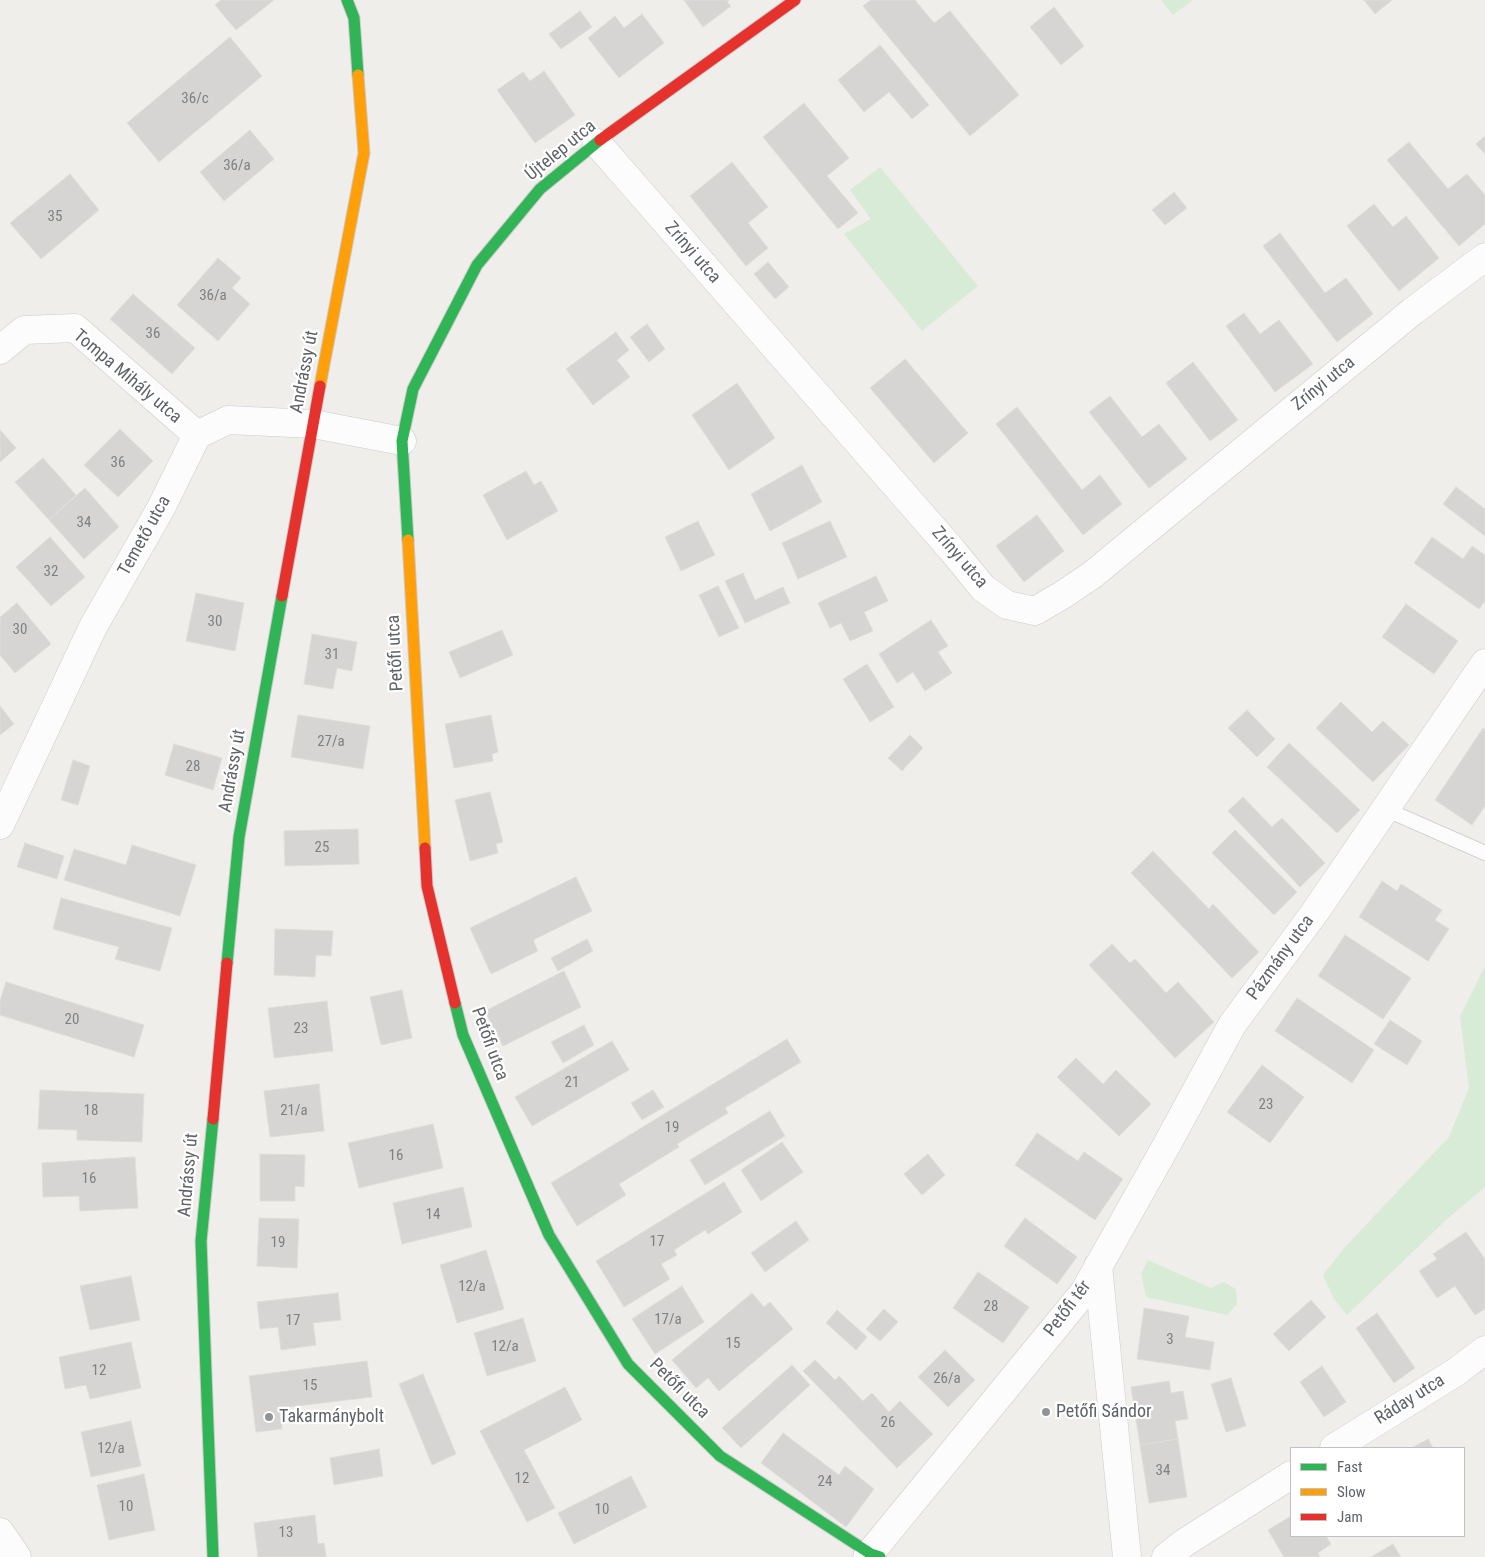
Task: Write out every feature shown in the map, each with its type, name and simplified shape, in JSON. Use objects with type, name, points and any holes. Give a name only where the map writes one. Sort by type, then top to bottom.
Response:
[{"type":"street","name":"Andrássy út","points":[[213,1557],[201,1241],[239,837],[364,152],[354,18],[347,0]]},
{"type":"street","name":"Újtelep utca","points":[[413,388],[477,265],[540,189],[597,143],[796,0]]},
{"type":"street","name":"Zrínyi utca","points":[[597,143],[983,588],[1007,605],[1036,611],[1092,575],[1413,311],[1485,257]]},
{"type":"street","name":"Tompa Mihály utca","points":[[0,350],[24,330],[75,328],[197,435]]},
{"type":"street","name":"Petőfi utca","points":[[413,388],[402,441],[427,886],[463,1035],[549,1235],[628,1364],[720,1456],[872,1556]]},
{"type":"street","points":[[197,435],[228,420],[313,424],[402,441]]},
{"type":"street","name":"Temető utca","points":[[0,825],[93,627],[162,508],[197,435]]},
{"type":"street","name":"Pázmány utca","points":[[1098,1266],[1232,1025],[1315,912],[1485,663]]},
{"type":"street","name":"Petőfi tér","points":[[872,1556],[1084,1292],[1098,1266]]},
{"type":"street","name":"Petőfi tér","points":[[1098,1266],[1127,1557]]},
{"type":"street","name":"Ráday utca","points":[[1336,1447],[1456,1372],[1485,1350]]},
{"type":"street","points":[[1166,1557],[1184,1543],[1290,1476]]},
{"type":"street","points":[[0,1532],[17,1557]]},
{"type":"lane","points":[[1385,809],[1485,853]]},
{"type":"green space","points":[[1161,0],[1193,0],[1173,15]]},
{"type":"green space","points":[[880,167],[978,286],[922,331],[844,234],[871,219],[850,190]]},
{"type":"green space","points":[[1485,966],[1485,1187],[1446,1220],[1347,1315],[1334,1299],[1323,1275],[1345,1247],[1449,1137],[1469,1088],[1460,1016]]},
{"type":"green space","points":[[1148,1260],[1211,1288],[1223,1282],[1236,1289],[1237,1304],[1227,1315],[1146,1297],[1141,1274]]},
{"type":"building","points":[[221,0],[274,0],[236,30],[215,5]]},
{"type":"building","points":[[684,0],[729,0],[727,2],[731,6],[703,27]]},
{"type":"building","points":[[871,0],[915,0],[934,23],[950,11],[1019,95],[970,136],[863,6]]},
{"type":"building","points":[[1364,0],[1392,0],[1375,14]]},
{"type":"building","points":[[1054,7],[1084,46],[1061,65],[1030,27]]},
{"type":"building","points":[[580,11],[592,27],[561,49],[549,34]]},
{"type":"building","points":[[642,14],[664,43],[619,78],[588,38],[615,16],[624,28]]},
{"type":"building","points":[[230,37],[262,76],[159,162],[127,123]]},
{"type":"building","points":[[880,45],[929,105],[912,119],[889,92],[864,112],[838,80]]},
{"type":"building","points":[[544,71],[575,115],[535,143],[497,90],[523,72],[530,81]]},
{"type":"building","points":[[804,103],[849,158],[827,176],[858,213],[838,229],[763,137]]},
{"type":"building","points":[[250,130],[274,159],[224,201],[200,172]]},
{"type":"building","points":[[1485,136],[1485,154],[1476,144]]},
{"type":"building","points":[[1409,142],[1448,189],[1467,174],[1485,195],[1485,224],[1459,246],[1387,160]]},
{"type":"building","points":[[732,162],[768,207],[748,223],[768,248],[746,266],[690,196]]},
{"type":"building","points":[[70,174],[99,210],[41,259],[10,223]]},
{"type":"building","points":[[1174,192],[1187,208],[1165,225],[1152,210]]},
{"type":"building","points":[[1374,204],[1393,227],[1406,216],[1439,258],[1399,291],[1347,226]]},
{"type":"building","points":[[1280,233],[1325,293],[1346,278],[1373,314],[1337,342],[1263,246]]},
{"type":"building","points":[[218,258],[241,278],[232,288],[250,304],[218,341],[177,305]]},
{"type":"building","points":[[768,262],[789,287],[775,299],[754,274]]},
{"type":"building","points":[[133,294],[195,348],[172,374],[110,319]]},
{"type":"building","points":[[1244,313],[1260,334],[1279,320],[1313,364],[1275,392],[1226,326]]},
{"type":"building","points":[[647,324],[665,349],[649,362],[630,337]]},
{"type":"building","points":[[616,332],[629,350],[617,360],[630,377],[593,405],[566,369]]},
{"type":"building","points":[[905,359],[968,433],[934,463],[870,388]]},
{"type":"building","points":[[1193,362],[1238,420],[1210,441],[1166,383]]},
{"type":"building","points":[[737,383],[775,438],[729,470],[692,415]]},
{"type":"building","points":[[1110,396],[1142,437],[1159,424],[1187,459],[1149,488],[1089,412]]},
{"type":"building","points":[[1017,407],[1082,490],[1100,475],[1122,504],[1083,535],[996,424]]},
{"type":"building","points":[[120,429],[153,461],[118,497],[84,465]]},
{"type":"building","points":[[0,430],[16,448],[0,462]]},
{"type":"building","points":[[43,458],[76,495],[49,520],[15,482]]},
{"type":"building","points":[[802,465],[822,502],[770,531],[751,494]]},
{"type":"building","points":[[526,471],[534,485],[541,481],[558,511],[507,540],[483,495]]},
{"type":"building","points":[[1456,487],[1485,509],[1485,536],[1443,504]]},
{"type":"building","points":[[85,488],[119,527],[84,559],[49,520]]},
{"type":"building","points":[[1037,515],[1064,551],[1024,582],[996,546]]},
{"type":"building","points":[[698,521],[715,555],[681,571],[665,537]]},
{"type":"building","points":[[830,521],[847,557],[798,579],[782,543]]},
{"type":"building","points":[[50,537],[85,577],[51,606],[16,567]]},
{"type":"building","points":[[1432,537],[1463,559],[1472,546],[1485,555],[1485,601],[1479,609],[1414,563]]},
{"type":"building","points":[[743,573],[755,600],[783,587],[790,603],[745,623],[725,581]]},
{"type":"building","points":[[876,576],[888,601],[864,612],[873,631],[850,641],[841,623],[830,628],[818,603]]},
{"type":"building","points":[[718,586],[739,628],[719,637],[699,595]]},
{"type":"building","points":[[196,593],[244,603],[235,651],[186,641]]},
{"type":"building","points":[[17,603],[51,644],[15,673],[0,655],[0,617]]},
{"type":"building","points":[[1406,604],[1458,641],[1434,674],[1382,637]]},
{"type":"building","points":[[931,620],[948,646],[938,652],[952,673],[925,691],[913,672],[897,683],[879,654]]},
{"type":"building","points":[[502,630],[513,655],[460,678],[449,652]]},
{"type":"building","points":[[312,634],[357,642],[352,671],[337,668],[333,689],[304,684]]},
{"type":"building","points":[[867,664],[894,707],[870,722],[843,679]]},
{"type":"building","points":[[1341,702],[1372,732],[1383,721],[1409,745],[1373,782],[1316,728]]},
{"type":"building","points":[[0,706],[14,724],[0,735]]},
{"type":"building","points":[[1247,710],[1275,739],[1257,757],[1228,728]]},
{"type":"building","points":[[298,715],[370,726],[363,769],[291,757]]},
{"type":"building","points":[[491,715],[498,752],[492,754],[493,761],[454,768],[445,724]]},
{"type":"building","points":[[1483,728],[1485,730],[1485,806],[1472,825],[1435,800]]},
{"type":"building","points":[[910,735],[923,748],[902,771],[888,758]]},
{"type":"building","points":[[1289,743],[1360,810],[1337,833],[1267,767]]},
{"type":"building","points":[[174,744],[222,758],[213,790],[165,775]]},
{"type":"building","points":[[73,760],[90,766],[78,805],[61,800]]},
{"type":"building","points":[[490,792],[503,842],[496,844],[498,853],[470,861],[455,800]]},
{"type":"building","points":[[1243,797],[1272,827],[1282,818],[1325,863],[1300,887],[1228,811]]},
{"type":"building","points":[[358,829],[359,864],[285,866],[284,831]]},
{"type":"building","points":[[1235,830],[1297,892],[1274,915],[1212,853]]},
{"type":"building","points":[[25,843],[64,856],[57,879],[17,867]]},
{"type":"building","points":[[132,845],[196,865],[180,916],[64,880],[74,849],[126,865]]},
{"type":"building","points":[[1153,851],[1209,909],[1213,904],[1259,952],[1232,978],[1131,873]]},
{"type":"building","points":[[576,877],[592,911],[533,940],[538,951],[491,974],[470,928]]},
{"type":"building","points":[[1382,881],[1397,891],[1401,884],[1442,910],[1435,920],[1449,929],[1428,961],[1359,917]]},
{"type":"building","points":[[61,898],[172,928],[160,971],[115,959],[119,947],[53,929]]},
{"type":"building","points":[[275,929],[333,931],[331,956],[316,955],[315,977],[274,975]]},
{"type":"building","points":[[1345,935],[1411,978],[1383,1019],[1318,976]]},
{"type":"building","points":[[587,939],[593,951],[558,971],[551,958]]},
{"type":"building","points":[[1112,944],[1130,963],[1135,959],[1166,993],[1178,982],[1214,1022],[1175,1058],[1089,965]]},
{"type":"building","points":[[564,971],[581,1007],[503,1046],[485,1011]]},
{"type":"building","points":[[6,982],[144,1025],[134,1057],[0,1015],[0,1001]]},
{"type":"building","points":[[402,990],[412,1038],[381,1045],[370,997]]},
{"type":"building","points":[[1297,998],[1374,1050],[1352,1083],[1275,1031]]},
{"type":"building","points":[[327,1001],[333,1051],[274,1058],[268,1008]]},
{"type":"building","points":[[1390,1020],[1422,1041],[1407,1065],[1374,1044]]},
{"type":"building","points":[[584,1025],[594,1045],[563,1063],[551,1042]]},
{"type":"building","points":[[787,1039],[801,1062],[725,1108],[728,1113],[677,1144],[679,1147],[619,1184],[626,1195],[577,1226],[551,1183]]},
{"type":"building","points":[[612,1041],[629,1070],[532,1126],[515,1097]]},
{"type":"building","points":[[1076,1058],[1103,1084],[1116,1070],[1151,1104],[1119,1136],[1057,1077]]},
{"type":"building","points":[[1262,1065],[1304,1097],[1270,1143],[1227,1112]]},
{"type":"building","points":[[319,1084],[324,1131],[270,1137],[264,1091]]},
{"type":"building","points":[[40,1090],[144,1094],[142,1142],[77,1140],[77,1130],[38,1129]]},
{"type":"building","points":[[653,1090],[664,1107],[642,1120],[631,1103]]},
{"type":"building","points":[[770,1111],[785,1136],[705,1185],[690,1160]]},
{"type":"building","points":[[433,1124],[443,1168],[359,1188],[348,1143]]},
{"type":"building","points":[[1037,1133],[1078,1161],[1084,1152],[1123,1179],[1095,1220],[1015,1165]]},
{"type":"building","points":[[782,1142],[803,1172],[761,1201],[741,1170]]},
{"type":"building","points":[[260,1154],[305,1155],[304,1187],[295,1186],[295,1201],[260,1201]]},
{"type":"building","points":[[928,1154],[945,1175],[922,1195],[904,1174]]},
{"type":"building","points":[[135,1157],[138,1208],[80,1211],[79,1196],[43,1197],[42,1163]]},
{"type":"building","points":[[724,1182],[742,1212],[708,1234],[705,1230],[674,1250],[677,1255],[661,1264],[670,1279],[624,1307],[596,1261]]},
{"type":"building","points":[[463,1187],[472,1227],[402,1244],[393,1203]]},
{"type":"building","points":[[259,1218],[299,1219],[297,1268],[257,1266]]},
{"type":"building","points":[[1025,1218],[1077,1257],[1057,1284],[1004,1246]]},
{"type":"building","points":[[796,1221],[809,1240],[765,1272],[751,1253]]},
{"type":"building","points":[[1466,1232],[1485,1259],[1485,1309],[1475,1315],[1455,1286],[1437,1298],[1419,1271],[1437,1259],[1433,1254]]},
{"type":"building","points":[[486,1250],[504,1309],[457,1323],[440,1265]]},
{"type":"building","points":[[978,1272],[1029,1307],[1003,1343],[953,1308]]},
{"type":"building","points":[[131,1276],[140,1320],[90,1330],[80,1286]]},
{"type":"building","points":[[682,1286],[704,1322],[655,1354],[632,1319]]},
{"type":"building","points":[[338,1293],[341,1320],[313,1323],[316,1345],[281,1350],[278,1327],[260,1329],[257,1302]]},
{"type":"building","points":[[752,1293],[764,1307],[770,1302],[793,1329],[719,1391],[708,1378],[696,1388],[672,1360]]},
{"type":"building","points":[[1311,1300],[1326,1317],[1289,1351],[1273,1334]]},
{"type":"building","points":[[1144,1308],[1189,1316],[1185,1337],[1214,1342],[1210,1370],[1137,1359]]},
{"type":"building","points":[[884,1309],[898,1322],[880,1341],[866,1329]]},
{"type":"building","points":[[837,1310],[867,1337],[856,1350],[826,1323]]},
{"type":"building","points":[[1377,1313],[1415,1368],[1394,1383],[1356,1328]]},
{"type":"building","points":[[523,1318],[536,1361],[487,1376],[474,1333]]},
{"type":"building","points":[[131,1342],[141,1388],[90,1399],[86,1385],[65,1389],[59,1357]]},
{"type":"building","points":[[945,1350],[975,1380],[948,1407],[918,1377]]},
{"type":"building","points":[[815,1360],[835,1380],[839,1376],[863,1401],[872,1393],[889,1412],[900,1401],[933,1434],[897,1468],[803,1371]]},
{"type":"building","points":[[367,1361],[372,1397],[280,1408],[282,1429],[256,1432],[249,1376]]},
{"type":"building","points":[[792,1365],[810,1385],[741,1448],[722,1428]]},
{"type":"building","points":[[1322,1366],[1346,1402],[1324,1417],[1300,1382]]},
{"type":"building","points":[[423,1374],[456,1454],[432,1465],[399,1384]]},
{"type":"building","points":[[1231,1378],[1246,1426],[1226,1432],[1211,1384]]},
{"type":"building","points":[[1169,1381],[1171,1393],[1183,1391],[1188,1419],[1175,1421],[1178,1439],[1140,1445],[1131,1387]]},
{"type":"building","points":[[565,1387],[582,1420],[524,1450],[555,1508],[527,1522],[480,1431]]},
{"type":"building","points":[[131,1421],[141,1466],[91,1477],[81,1432]]},
{"type":"building","points":[[783,1433],[839,1475],[845,1466],[874,1489],[846,1527],[761,1463]]},
{"type":"building","points":[[1178,1439],[1187,1497],[1149,1503],[1140,1445]]},
{"type":"building","points":[[1428,1439],[1432,1447],[1414,1447]]},
{"type":"building","points":[[379,1449],[383,1476],[334,1485],[330,1458]]},
{"type":"building","points":[[144,1474],[155,1530],[109,1540],[97,1485]]},
{"type":"building","points":[[631,1476],[647,1507],[574,1544],[558,1513]]},
{"type":"building","points":[[315,1515],[318,1544],[324,1543],[326,1557],[258,1557],[254,1523]]},
{"type":"building","points":[[1290,1517],[1290,1537],[1327,1537],[1331,1544],[1318,1553],[1320,1557],[1284,1557],[1268,1530]]},
{"type":"building","points":[[1393,1544],[1401,1557],[1371,1557]]},
{"type":"traffic: fast","points":[[347,0],[354,18],[358,75]]},
{"type":"traffic: fast","points":[[408,540],[402,441],[413,389],[477,265],[540,189],[600,140]]},
{"type":"traffic: fast","points":[[227,963],[239,837],[282,596]]},
{"type":"traffic: fast","points":[[455,1003],[463,1035],[549,1235],[628,1364],[720,1456],[871,1554],[880,1557]]},
{"type":"traffic: fast","points":[[213,1119],[201,1241],[213,1557]]},
{"type":"traffic: slow","points":[[320,386],[364,153],[358,75]]},
{"type":"traffic: slow","points":[[408,540],[425,848]]},
{"type":"traffic: jam","points":[[600,140],[795,0]]},
{"type":"traffic: jam","points":[[282,596],[320,386]]},
{"type":"traffic: jam","points":[[425,848],[427,886],[455,1003]]},
{"type":"traffic: jam","points":[[213,1119],[227,963]]},
{"type":"place","name":"Petőfi Sándor","points":[[1046,1412]]},
{"type":"place","name":"Takarmánybolt","points":[[269,1417]]}]
